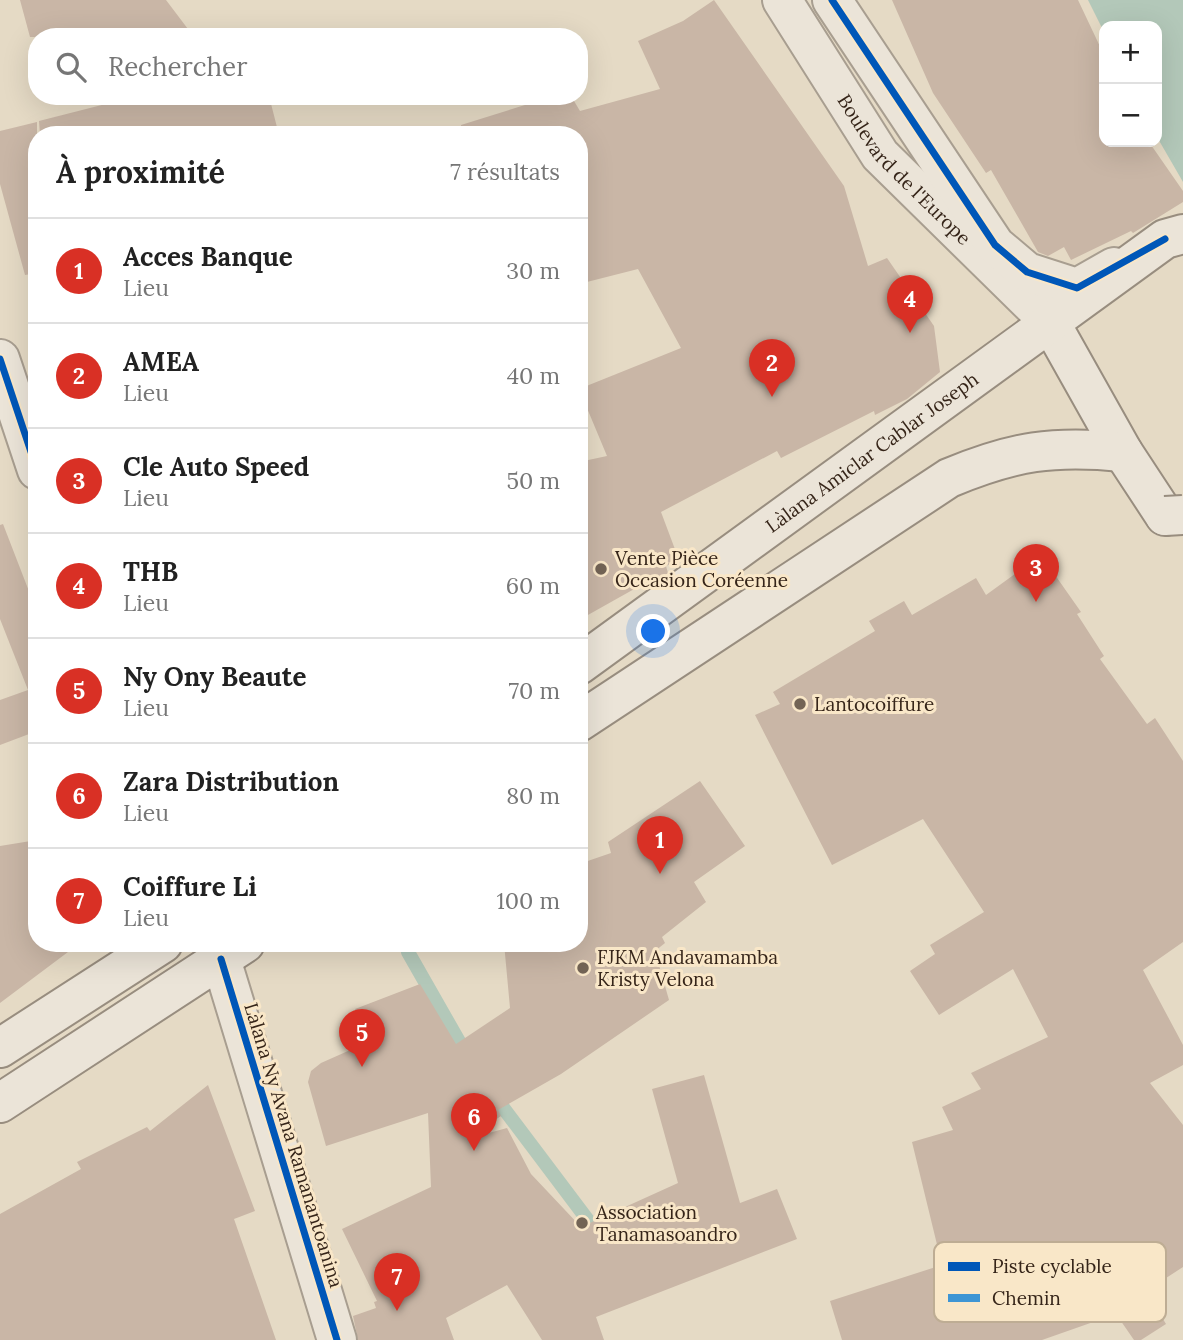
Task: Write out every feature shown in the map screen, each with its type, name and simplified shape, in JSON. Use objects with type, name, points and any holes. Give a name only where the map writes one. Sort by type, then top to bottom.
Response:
[{"type":"main road","name":"Boulevard de l'Europe","points":[[782,0],[880,155],[1050,322],[1123,452],[1177,523]]},
{"type":"main road","points":[[832,0],[995,245],[1027,272],[1077,289],[1174,237]]},
{"type":"main road","name":"Làlana Amiclar Cablar Joseph","points":[[588,658],[1050,322],[1174,237]]},
{"type":"main road","points":[[0,359],[28,443]]},
{"type":"main road","points":[[588,716],[949,478],[988,462],[1034,450],[1077,448],[1123,452]]},
{"type":"main road","points":[[0,1048],[149,952]]},
{"type":"main road","points":[[0,1103],[231,952]]},
{"type":"main road","name":"Làlana Ny Avana Ramanantoanina","points":[[233,952],[337,1340]]},
{"type":"shaded area","points":[[1088,0],[1183,0],[1183,182],[1162,146],[1162,21],[1099,22]]},
{"type":"building","points":[[20,0],[166,0],[187,28],[28,28]]},
{"type":"building","points":[[714,0],[844,186],[868,266],[887,258],[934,326],[940,372],[907,399],[875,415],[874,411],[781,458],[777,451],[661,512],[679,560],[666,566],[668,573],[661,579],[636,588],[588,615],[588,460],[607,456],[588,411],[588,385],[681,348],[638,269],[588,282],[588,126],[461,125],[525,105],[576,105],[580,111],[660,89],[638,41],[683,21]]},
{"type":"building","points":[[892,0],[1078,0],[1099,44],[1099,147],[1152,147],[1183,191],[1183,202],[1133,233],[1131,231],[1071,260],[1064,247],[1048,256],[1038,252],[991,170],[986,173],[933,93]]},
{"type":"building","points":[[102,105],[271,105],[277,126],[39,126],[39,121]]},
{"type":"building","points":[[37,122],[37,126],[28,126],[28,274],[25,275],[0,184],[0,131]]},
{"type":"building","points":[[3,524],[28,589],[28,690],[0,619],[0,525]]},
{"type":"building","points":[[1041,555],[1081,612],[1077,614],[1104,656],[1100,659],[1147,724],[1155,718],[1183,761],[1183,942],[1143,970],[1183,1045],[1183,1065],[1150,1083],[1183,1125],[1183,1267],[1166,1278],[1166,1242],[936,1242],[912,1142],[953,1130],[942,1107],[981,1089],[971,1073],[1048,1037],[1013,969],[939,1015],[910,971],[935,954],[930,945],[984,912],[923,819],[832,865],[755,715],[780,704],[773,692],[875,631],[869,621],[904,601],[912,615],[976,578],[986,595]]},
{"type":"building","points":[[28,690],[28,734],[0,745],[0,700]]},
{"type":"building","points":[[700,781],[745,846],[694,882],[706,902],[662,937],[665,943],[655,951],[669,1000],[561,1074],[498,1110],[501,1116],[467,1139],[507,1128],[531,1174],[581,1227],[678,1183],[652,1089],[704,1075],[740,1203],[777,1189],[797,1239],[596,1317],[604,1340],[542,1340],[507,1285],[446,1318],[454,1340],[358,1340],[353,1316],[376,1308],[374,1302],[377,1301],[342,1229],[431,1187],[428,1113],[326,1146],[308,1082],[311,1071],[321,1063],[366,1043],[355,1009],[420,984],[456,1044],[510,1008],[505,952],[588,952],[588,861],[611,853],[608,842]]},
{"type":"building","points":[[28,841],[28,952],[68,952],[0,1003],[0,846]]},
{"type":"building","points":[[208,1085],[255,1211],[234,1219],[276,1340],[0,1340],[0,1214],[81,1169],[77,1162],[147,1127],[150,1131]]},
{"type":"building","points":[[934,1268],[934,1322],[1093,1322],[1042,1340],[842,1340],[830,1301]]},
{"type":"building","points":[[1122,1322],[1166,1324],[1141,1340],[1134,1340]]},
{"type":"waterway","points":[[408,952],[469,1059]]},
{"type":"waterway","points":[[492,1093],[590,1223]]},
{"type":"cycle path","points":[[832,0],[995,245],[1027,272],[1077,288],[1165,239]]},
{"type":"cycle path","points":[[0,359],[28,443]]},
{"type":"cycle path","points":[[221,959],[337,1340]]},
{"type":"place","name":"THB","points":[[910,333]]},
{"type":"place","name":"AMEA","points":[[772,397]]},
{"type":"place","name":"Vente Pièce Occasion Coréenne","points":[[601,569]]},
{"type":"place","name":"Cle Auto Speed","points":[[1036,602]]},
{"type":"place","name":"Lantocoiffure","points":[[800,704]]},
{"type":"place","name":"Acces Banque","points":[[660,874]]},
{"type":"place","name":"FJKM Andavamamba Kristy Velona","points":[[583,968]]},
{"type":"place","name":"Ny Ony Beaute","points":[[362,1067]]},
{"type":"place","name":"Zara Distribution","points":[[474,1151]]},
{"type":"place","name":"Association Tanamasoandro","points":[[582,1223]]},
{"type":"place","name":"Coiffure Li","points":[[397,1311]]}]
